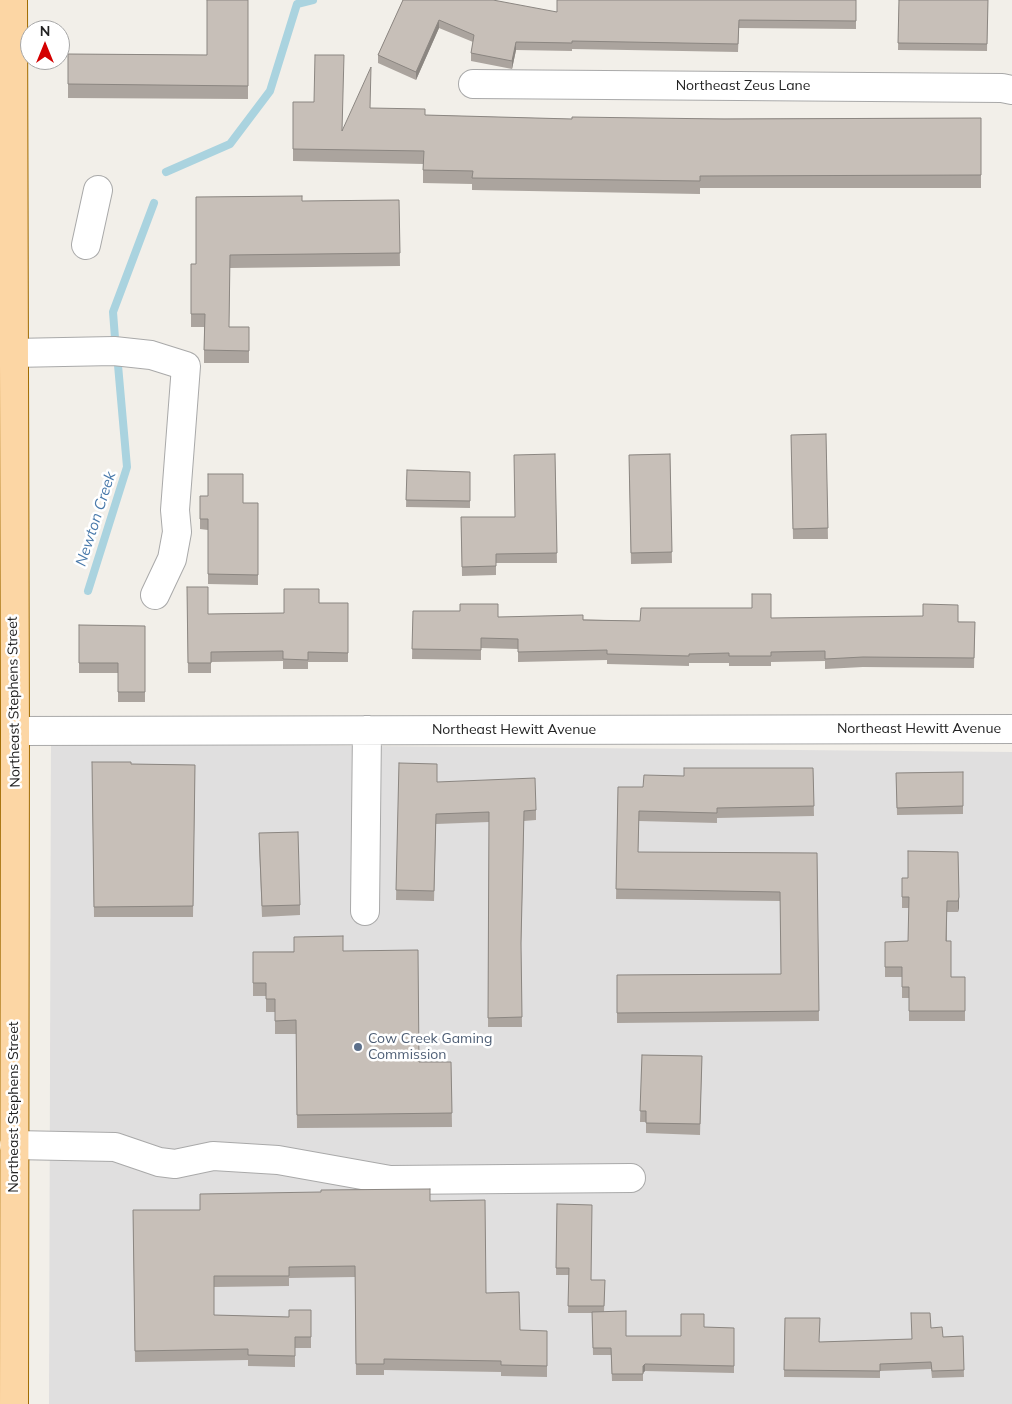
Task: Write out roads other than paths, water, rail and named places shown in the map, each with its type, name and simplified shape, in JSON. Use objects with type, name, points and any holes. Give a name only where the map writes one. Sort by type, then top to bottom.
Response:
[{"type":"main road","name":"Northeast Stephens Street","points":[[13,0],[6,78],[6,288],[13,353],[15,731],[14,1404]]},
{"type":"street","name":"Northeast Zeus Lane","points":[[473,84],[982,88],[1012,90]]},
{"type":"street","points":[[86,245],[98,190]]},
{"type":"street","points":[[13,353],[114,351],[152,355],[186,366],[175,510],[177,532],[172,559],[155,595]]},
{"type":"street","name":"Northeast Hewitt Avenue","points":[[15,731],[1012,729]]},
{"type":"street","points":[[365,911],[367,730]]},
{"type":"street","points":[[14,1145],[115,1147],[144,1158],[174,1164],[213,1156],[278,1160],[390,1180],[631,1178]]},
{"type":"waterway","name":"Newton Creek","points":[[166,172],[230,144],[270,91],[297,4],[313,0]]},
{"type":"waterway","name":"Newton Creek","points":[[115,338],[113,312],[154,203]]},
{"type":"waterway","name":"Newton Creek","points":[[88,591],[127,467],[118,365]]},
{"type":"place","name":"Cow Creek Gaming Commission","points":[[358,1047]]}]
